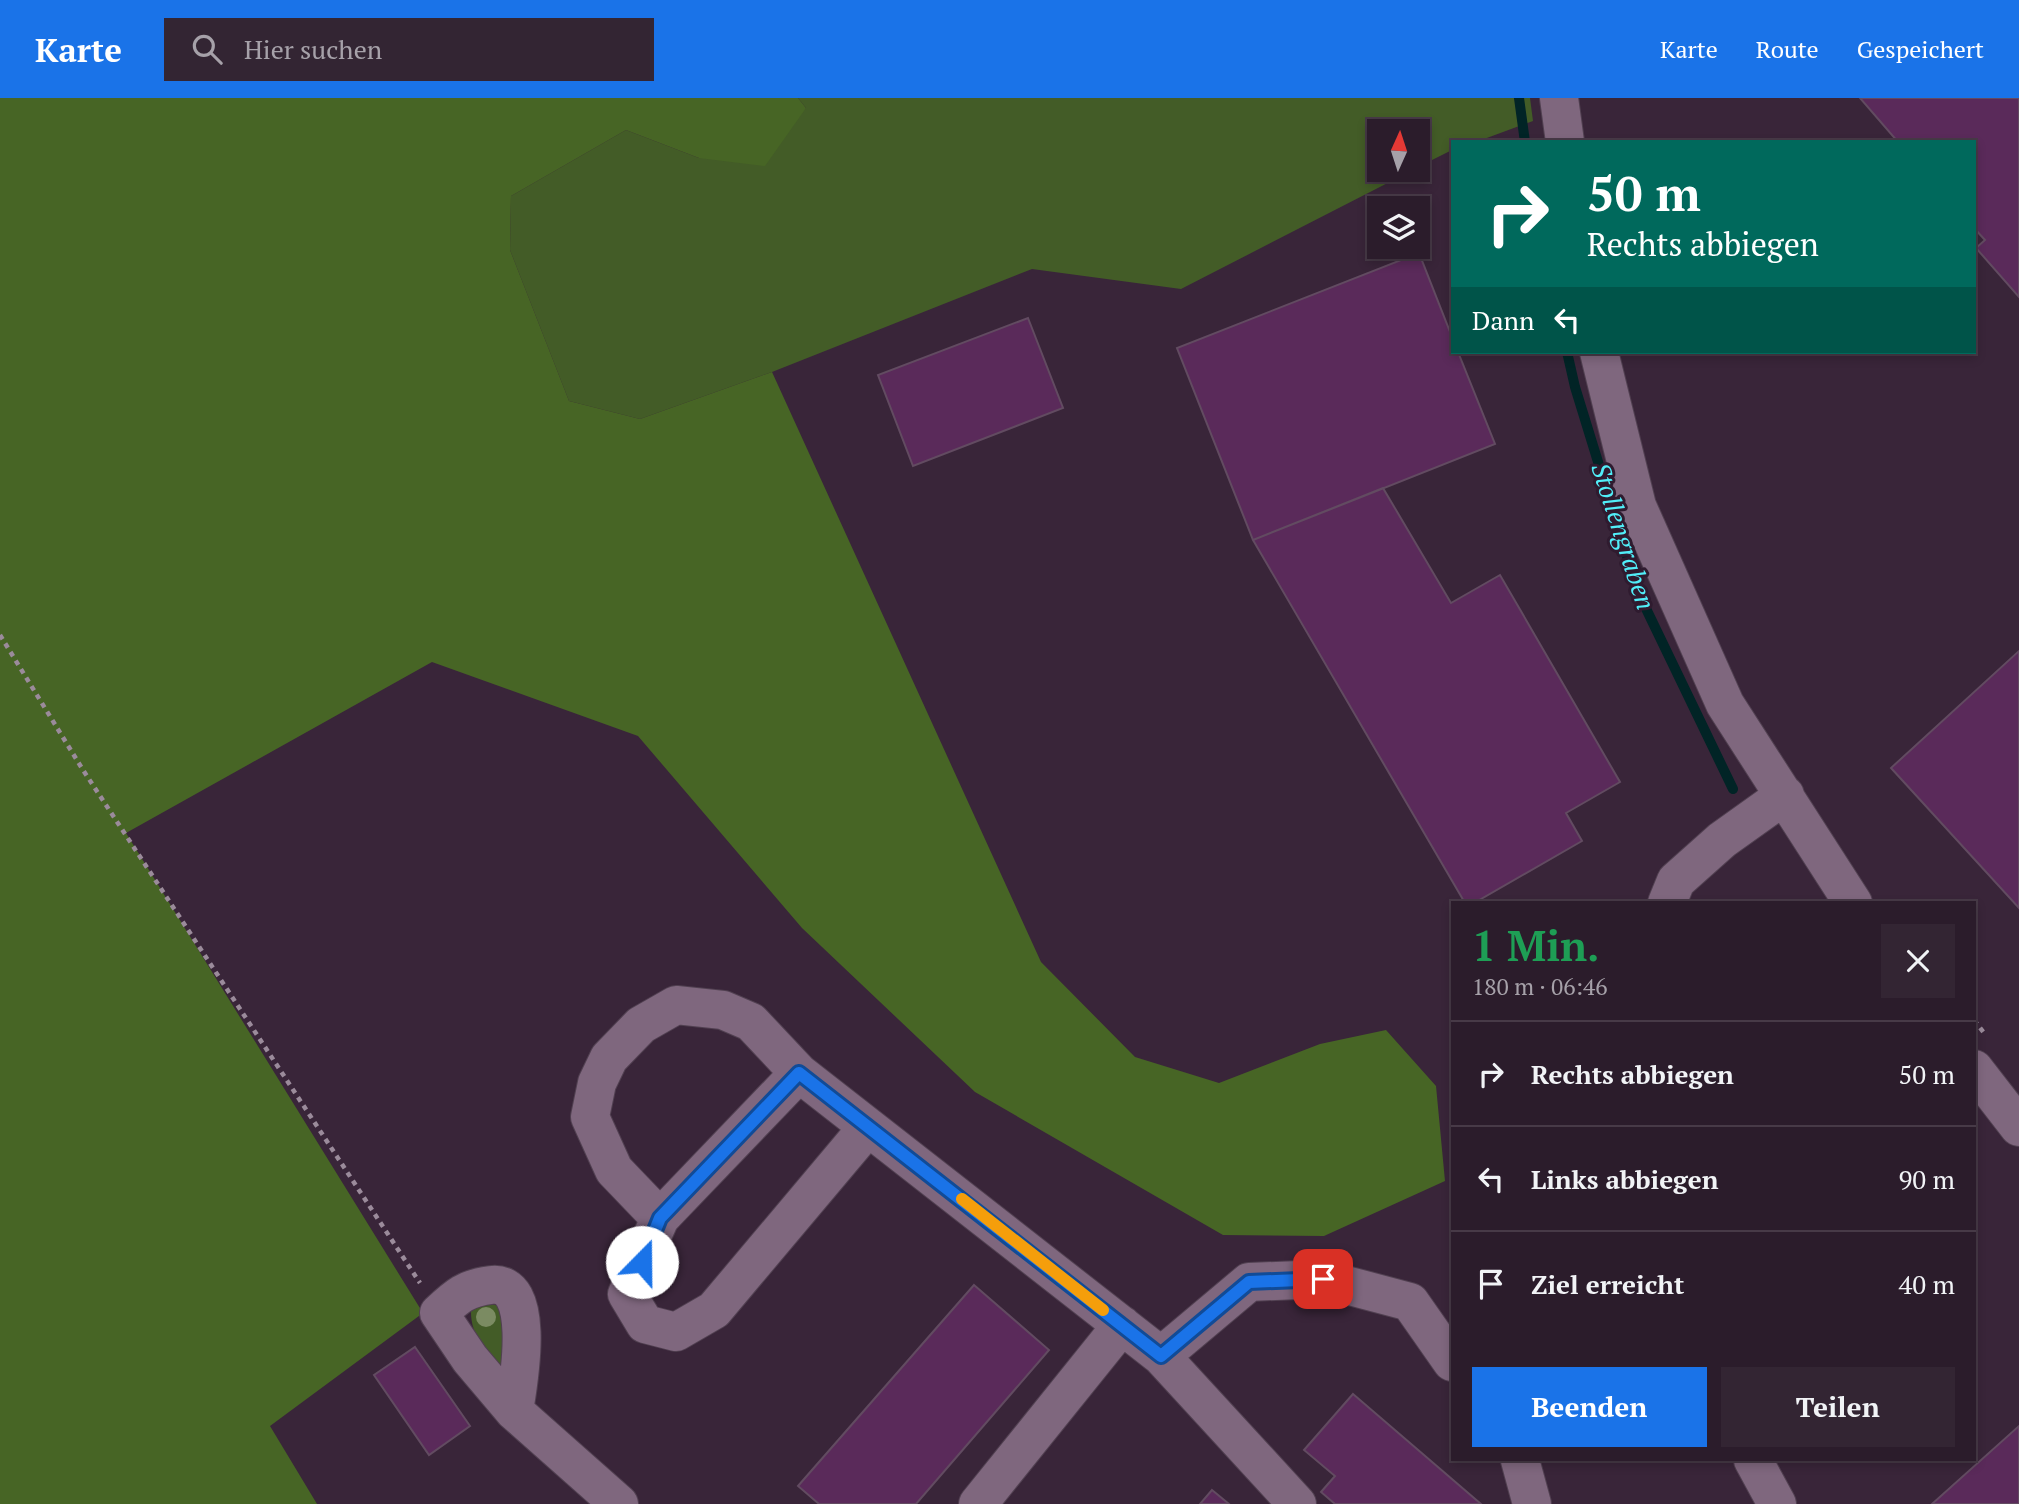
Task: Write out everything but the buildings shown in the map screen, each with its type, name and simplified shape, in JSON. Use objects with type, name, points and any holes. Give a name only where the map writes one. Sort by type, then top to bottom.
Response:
[{"type":"street","points":[[1559,98],[1566,140]]},
{"type":"street","points":[[1599,354],[1637,506],[1726,704],[1852,901]]},
{"type":"street","points":[[1668,901],[1676,881],[1722,840],[1785,795]]},
{"type":"street","points":[[660,1218],[614,1170],[590,1117],[597,1083],[609,1058],[642,1025],[676,1005],[723,1010],[751,1022],[799,1073],[1161,1356],[1297,1504]]},
{"type":"street","points":[[1976,1072],[2019,1126]]},
{"type":"street","points":[[799,1073],[660,1218],[627,1294],[645,1324],[676,1332],[714,1310],[868,1127]]},
{"type":"street","points":[[1161,1356],[1249,1282],[1323,1279],[1410,1302],[1451,1361]]},
{"type":"street","points":[[514,1411],[522,1357],[521,1315],[512,1293],[496,1284],[471,1288],[439,1313],[470,1359],[514,1411],[619,1504]]},
{"type":"street","points":[[978,1504],[1122,1325]]},
{"type":"street","points":[[1520,1461],[1532,1504]]},
{"type":"street","points":[[1754,1461],[1777,1504]]},
{"type":"path","points":[[0,635],[83,771],[439,1313]]},
{"type":"green space","points":[[0,98],[798,98],[806,108],[765,166],[699,158],[626,130],[511,196],[510,250],[569,401],[640,419],[772,372],[1041,962],[1135,1057],[1219,1083],[1320,1044],[1386,1030],[1436,1086],[1445,1181],[1324,1236],[1223,1235],[975,1092],[802,928],[638,736],[432,662],[126,833],[423,1313],[270,1426],[317,1504],[0,1504]]},
{"type":"green space","points":[[798,98],[1530,98],[1533,121],[1481,140],[1451,140],[1451,150],[1430,161],[1430,119],[1367,119],[1367,182],[1390,182],[1181,289],[1032,269],[772,372],[640,419],[569,401],[510,250],[511,196],[626,130],[699,158],[806,108]]},
{"type":"green space","points":[[482,1302],[504,1307],[503,1371],[480,1343],[473,1327],[471,1309]]},
{"type":"waterway","name":"Stollengraben","points":[[1519,98],[1525,140]]},
{"type":"waterway","name":"Stollengraben","points":[[1567,354],[1575,387],[1638,592],[1733,789]]},
{"type":"slow traffic","points":[[962,1199],[1103,1310]]},
{"type":"route","points":[[642,1262],[660,1218],[799,1073],[1161,1356],[1249,1282],[1323,1279]]}]
